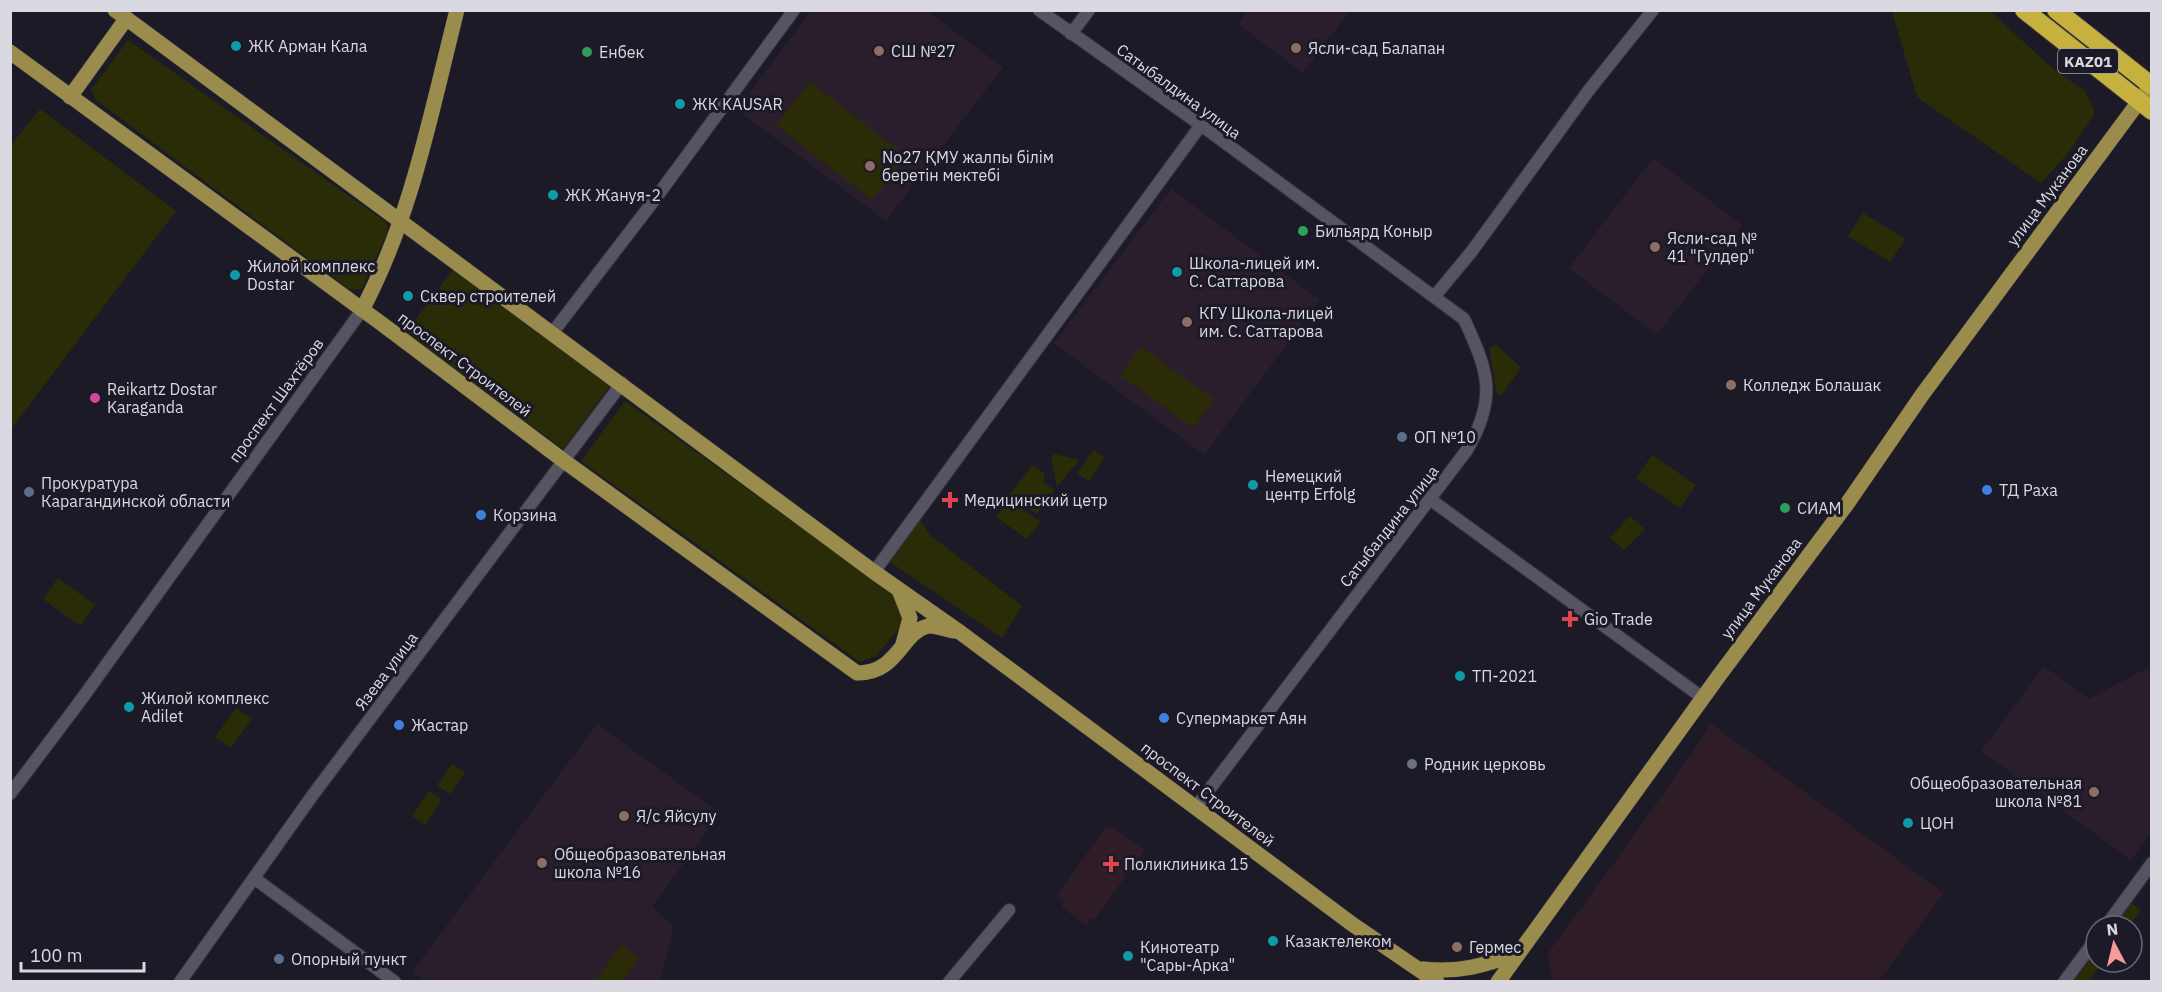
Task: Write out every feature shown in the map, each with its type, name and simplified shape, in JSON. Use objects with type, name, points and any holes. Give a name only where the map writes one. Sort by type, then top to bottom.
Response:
[{"type":"highway","name":"KАZ01","points":[[2024,10],[2146,106]]},
{"type":"highway","name":"KАZ01","points":[[2056,10],[2151,85]]},
{"type":"main road","name":"проспект Шахтёров","points":[[362,310],[385,268],[401,221],[427,131],[457,10]]},
{"type":"main road","name":"проспект Строителей","points":[[120,15],[622,383],[874,572],[961,633],[1421,975],[1437,981]]},
{"type":"main road","points":[[70,97],[120,15]]},
{"type":"main road","name":"проспект Строителей","points":[[10,51],[564,461],[857,673],[869,673],[891,662],[919,630],[929,626],[961,633]]},
{"type":"main road","name":"улица Муканова","points":[[1498,981],[1703,698],[2146,106],[2151,85]]},
{"type":"main road","points":[[899,588],[910,618],[901,650]]},
{"type":"main road","points":[[1421,975],[1479,968],[1517,953]]},
{"type":"main road","points":[[1511,981],[1517,953]]},
{"type":"street","points":[[552,332],[652,203],[794,10]]},
{"type":"street","name":"Сатыбалдина улица","points":[[1039,10],[1200,124],[1464,319],[1483,360],[1488,394],[1481,426],[1467,450],[1196,807]]},
{"type":"street","points":[[1071,34],[1089,10]]},
{"type":"street","points":[[1434,297],[1466,260],[1589,90],[1653,10]]},
{"type":"street","points":[[874,572],[1200,124]]},
{"type":"street","name":"проспект Шахтёров","points":[[10,794],[78,704],[362,310]]},
{"type":"street","name":"Язева улица","points":[[180,981],[312,796],[622,383]]},
{"type":"street","points":[[1431,500],[1703,698]]},
{"type":"street","points":[[2115,914],[2151,863]]},
{"type":"street","points":[[254,878],[395,981]]},
{"type":"street","points":[[949,981],[1010,910]]},
{"type":"street","points":[[2064,981],[2084,955]]},
{"type":"shaded area","name":"Ясли-сад Балапан","points":[[1248,10],[1350,11],[1303,73],[1238,24]]},
{"type":"shaded area","name":"No27 ҚМУ жалпы білім беретін мектебі","points":[[811,11],[927,11],[1003,67],[886,221],[737,110]]},
{"type":"shaded area","name":"Ясли-сад № 41 \"Гулдер\"","points":[[1653,158],[1742,225],[1657,335],[1569,268]]},
{"type":"shaded area","name":"КГУ Школа-лицей им. С. Саттарова","points":[[1171,189],[1320,300],[1204,455],[1054,343]]},
{"type":"shaded area","name":"Общеобразовательная школа №81","points":[[2044,666],[2089,699],[2151,666],[2151,832],[2131,860],[1981,751]]},
{"type":"shaded area","points":[[1710,723],[1944,893],[1879,981],[1552,981],[1548,953],[1620,855],[1707,731]]},
{"type":"shaded area","points":[[597,724],[720,813],[652,907],[674,926],[660,981],[426,982],[412,972]]},
{"type":"shaded area","points":[[1111,826],[1145,850],[1094,920],[1091,918],[1086,925],[1061,907],[1064,902],[1056,896],[1106,827],[1109,829]]},
{"type":"green space","points":[[1892,11],[1990,11],[2052,68],[2085,91],[2095,113],[2069,152],[2041,183],[1917,97]]},
{"type":"green space","points":[[128,40],[386,222],[388,231],[362,289],[350,290],[96,100],[91,90]]},
{"type":"green space","points":[[810,82],[906,156],[872,200],[776,125]]},
{"type":"green space","points":[[40,109],[176,211],[11,429],[11,145]]},
{"type":"green space","points":[[1863,213],[1905,239],[1890,262],[1848,236]]},
{"type":"green space","points":[[454,268],[611,384],[563,449],[406,333]]},
{"type":"green space","points":[[1496,345],[1521,367],[1502,395],[1496,392],[1489,347]]},
{"type":"green space","points":[[1141,347],[1214,399],[1193,428],[1120,375]]},
{"type":"green space","points":[[625,401],[894,594],[904,622],[876,656],[860,662],[581,461]]},
{"type":"green space","points":[[1094,450],[1104,458],[1089,481],[1077,473]]},
{"type":"green space","points":[[1055,454],[1079,460],[1057,487],[1051,457]]},
{"type":"green space","points":[[1652,455],[1696,485],[1680,508],[1636,478]]},
{"type":"green space","points":[[1033,465],[1045,474],[1043,482],[1055,490],[1037,514],[1008,496]]},
{"type":"green space","points":[[1008,500],[1041,522],[1027,539],[996,517]]},
{"type":"green space","points":[[1630,516],[1645,529],[1624,550],[1610,538]]},
{"type":"green space","points":[[920,520],[930,535],[1022,606],[1002,638],[890,562]]},
{"type":"green space","points":[[58,578],[95,605],[80,626],[43,599]]},
{"type":"green space","points":[[236,708],[252,719],[231,748],[215,737]]},
{"type":"green space","points":[[452,764],[465,773],[450,794],[437,785]]},
{"type":"green space","points":[[429,791],[442,800],[425,825],[412,816]]},
{"type":"green space","points":[[2130,902],[2141,910],[2138,914],[2121,914]]},
{"type":"green space","points":[[621,945],[639,957],[623,981],[596,981]]},
{"type":"green space","points":[[2084,966],[2084,974],[2094,974],[2089,981],[2073,982]]},
{"type":"place","name":"ЖК Арман Кала","points":[[236,46]]},
{"type":"place","name":"Ясли-сад Балапан","points":[[1296,48]]},
{"type":"place","name":"СШ №27","points":[[879,51]]},
{"type":"place","name":"Енбек","points":[[587,52]]},
{"type":"place","name":"ЖК KAUSAR","points":[[680,104]]},
{"type":"place","name":"No27 ҚМУ жалпы білім беретін мектебі","points":[[870,166]]},
{"type":"place","name":"ЖК Жануя-2","points":[[553,195]]},
{"type":"place","name":"Бильярд Коныр","points":[[1303,231]]},
{"type":"place","name":"Ясли-сад № 41 \"Гулдер\"","points":[[1655,247]]},
{"type":"place","name":"Школа-лицей им. С. Саттарова","points":[[1177,272]]},
{"type":"place","name":"Жилой комплекс Dostar","points":[[235,275]]},
{"type":"place","name":"Сквер строителей","points":[[408,296]]},
{"type":"place","name":"КГУ Школа-лицей им. С. Саттарова","points":[[1187,322]]},
{"type":"place","name":"Колледж Болашак","points":[[1731,385]]},
{"type":"place","name":"Reikartz Dostar Karaganda","points":[[95,398]]},
{"type":"place","name":"ОП №10","points":[[1402,437]]},
{"type":"place","name":"Немецкий центр Erfolg","points":[[1253,485]]},
{"type":"place","name":"ТД Раха","points":[[1987,490]]},
{"type":"place","name":"Прокуратура Карагандинской области","points":[[29,492]]},
{"type":"place","name":"Медицинский цетр","points":[[950,500]]},
{"type":"place","name":"СИАМ","points":[[1785,508]]},
{"type":"place","name":"Корзина","points":[[481,515]]},
{"type":"place","name":"Gio Trade","points":[[1570,619]]},
{"type":"place","name":"ТП-2021","points":[[1460,676]]},
{"type":"place","name":"Жилой комплекс Adilet","points":[[129,707]]},
{"type":"place","name":"Супермаркет Аян","points":[[1164,718]]},
{"type":"place","name":"Жастар","points":[[399,725]]},
{"type":"place","name":"Родник церковь","points":[[1412,764]]},
{"type":"place","name":"Общеобразовательная школа №81","points":[[2094,792]]},
{"type":"place","name":"Я/c Яйсулу","points":[[624,816]]},
{"type":"place","name":"ЦОН","points":[[1908,823]]},
{"type":"place","name":"Общеобразовательная школа №16","points":[[542,863]]},
{"type":"place","name":"Поликлиника 15","points":[[1111,864]]},
{"type":"place","name":"Казактелеком","points":[[1273,941]]},
{"type":"place","name":"Гермес","points":[[1457,947]]},
{"type":"place","name":"Кинотеатр \"Сары-Арка\"","points":[[1128,956]]},
{"type":"place","name":"Опорный пункт","points":[[279,959]]}]
